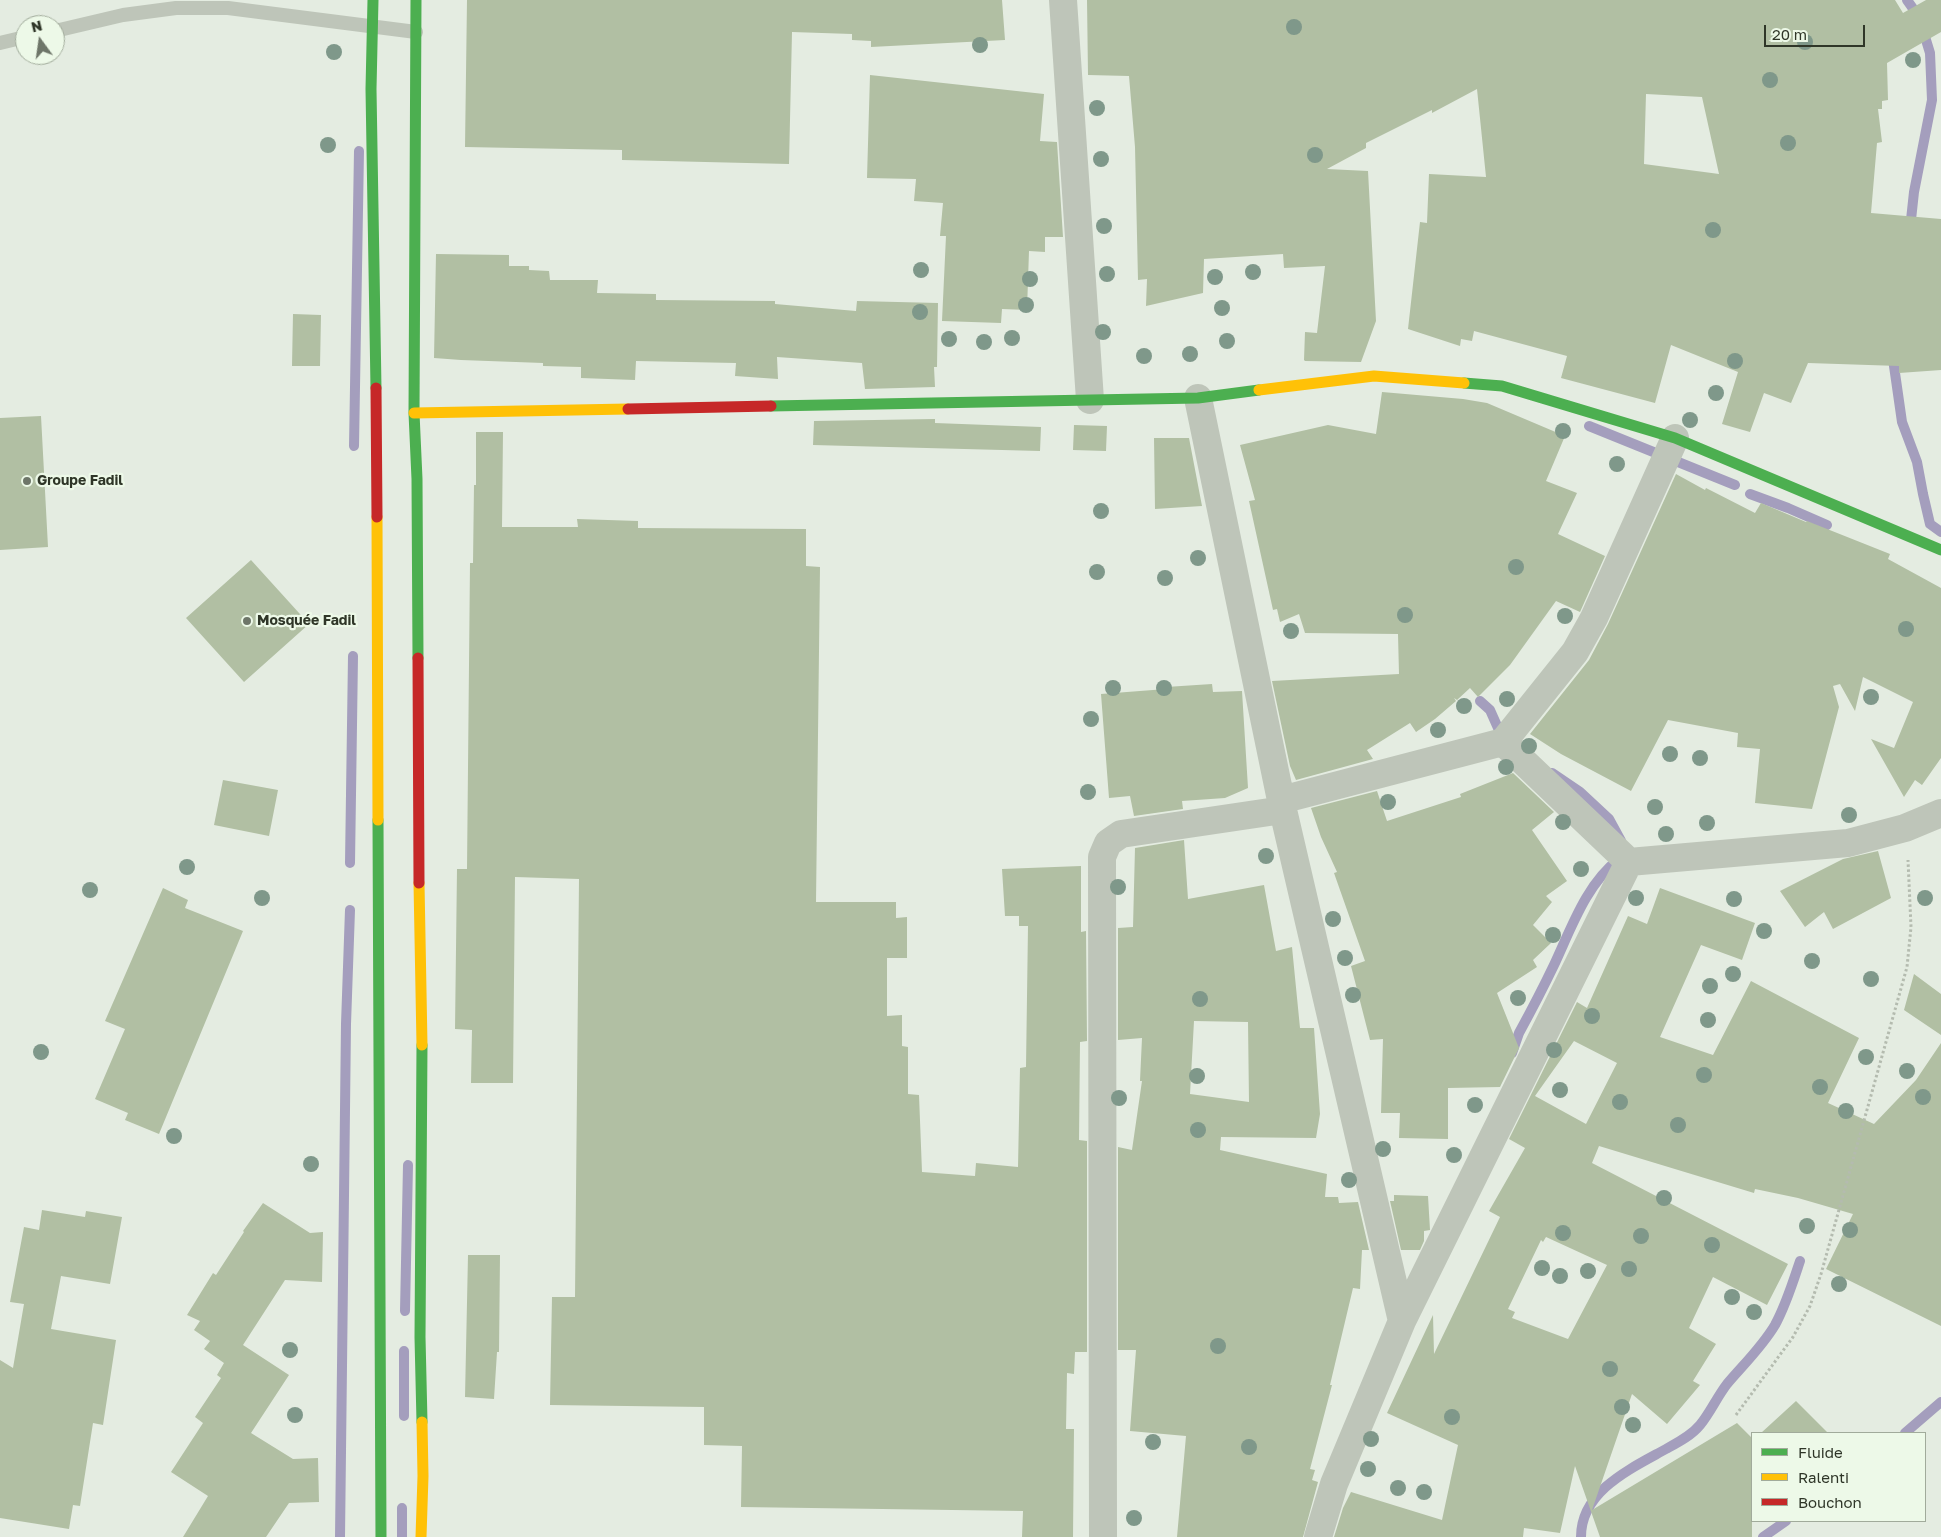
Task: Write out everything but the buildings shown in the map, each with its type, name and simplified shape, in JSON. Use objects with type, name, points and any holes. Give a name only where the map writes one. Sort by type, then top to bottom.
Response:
[{"type":"main road","points":[[373,0],[371,89],[384,1089],[386,1476],[381,1537]]},
{"type":"main road","points":[[416,0],[414,412],[417,479],[416,894],[420,1336],[419,1476],[421,1537]]},
{"type":"main road","points":[[414,412],[1198,398],[1374,376],[1502,386],[1675,438],[1941,550]]},
{"type":"street","points":[[1063,0],[1090,400]]},
{"type":"street","points":[[1198,398],[1282,805],[1402,1321]]},
{"type":"street","points":[[1103,1537],[1102,857],[1108,843],[1121,834],[1282,805],[1502,742],[1578,646],[1594,618],[1675,438]]},
{"type":"street","points":[[1502,742],[1629,862],[1848,843],[1905,828],[1941,813]]},
{"type":"street","points":[[1318,1537],[1334,1484],[1402,1321],[1629,862]]},
{"type":"lane","points":[[65,29],[123,15],[176,8],[228,8],[416,32]]},
{"type":"lane","points":[[0,43],[15,39]]},
{"type":"path","points":[[1736,1415],[1793,1337],[1810,1306],[1824,1264],[1908,967],[1911,927],[1905,828]]},
{"type":"waterway","points":[[1907,0],[1919,17],[1930,53],[1932,100],[1914,192],[1910,229]]},
{"type":"waterway","points":[[354,446],[359,151]]},
{"type":"waterway","points":[[1892,352],[1902,422],[1917,462],[1930,524],[1941,532]]},
{"type":"waterway","points":[[1589,426],[1735,485]]},
{"type":"waterway","points":[[1750,494],[1827,525]]},
{"type":"waterway","points":[[350,863],[353,656]]},
{"type":"waterway","points":[[1480,701],[1490,710],[1502,737]]},
{"type":"waterway","points":[[1552,773],[1580,792],[1609,819],[1621,841]]},
{"type":"waterway","points":[[1512,1053],[1519,1033],[1550,974],[1580,908],[1597,881],[1619,859]]},
{"type":"waterway","points":[[340,1537],[346,1024],[350,910]]},
{"type":"waterway","points":[[405,1311],[408,1165]]},
{"type":"waterway","points":[[1581,1537],[1583,1521],[1589,1507],[1598,1494],[1623,1474],[1684,1439],[1700,1425],[1727,1384],[1775,1325],[1786,1301],[1800,1261]]},
{"type":"waterway","points":[[404,1351],[404,1416]]},
{"type":"waterway","points":[[1906,1432],[1941,1402]]},
{"type":"waterway","points":[[402,1508],[402,1537]]},
{"type":"waterway","points":[[1763,1537],[1785,1522]]},
{"type":"traffic: fast","points":[[373,0],[371,89],[376,388]]},
{"type":"traffic: fast","points":[[416,0],[414,413],[417,479],[418,658]]},
{"type":"traffic: fast","points":[[1464,383],[1502,386],[1675,438],[1941,550]]},
{"type":"traffic: fast","points":[[771,406],[1198,398],[1259,390]]},
{"type":"traffic: fast","points":[[378,820],[381,1537]]},
{"type":"traffic: fast","points":[[422,1045],[420,1337],[422,1422]]},
{"type":"traffic: slow","points":[[1259,390],[1374,376],[1464,383]]},
{"type":"traffic: slow","points":[[414,413],[628,409]]},
{"type":"traffic: slow","points":[[377,517],[378,820]]},
{"type":"traffic: slow","points":[[419,883],[422,1045]]},
{"type":"traffic: slow","points":[[421,1537],[422,1422]]},
{"type":"traffic: jam","points":[[376,388],[377,517]]},
{"type":"traffic: jam","points":[[628,409],[771,406]]},
{"type":"traffic: jam","points":[[418,658],[419,883]]},
{"type":"place","name":"Groupe Fadil","points":[[27,481]]},
{"type":"place","name":"Mosquée Fadil","points":[[247,621]]}]
